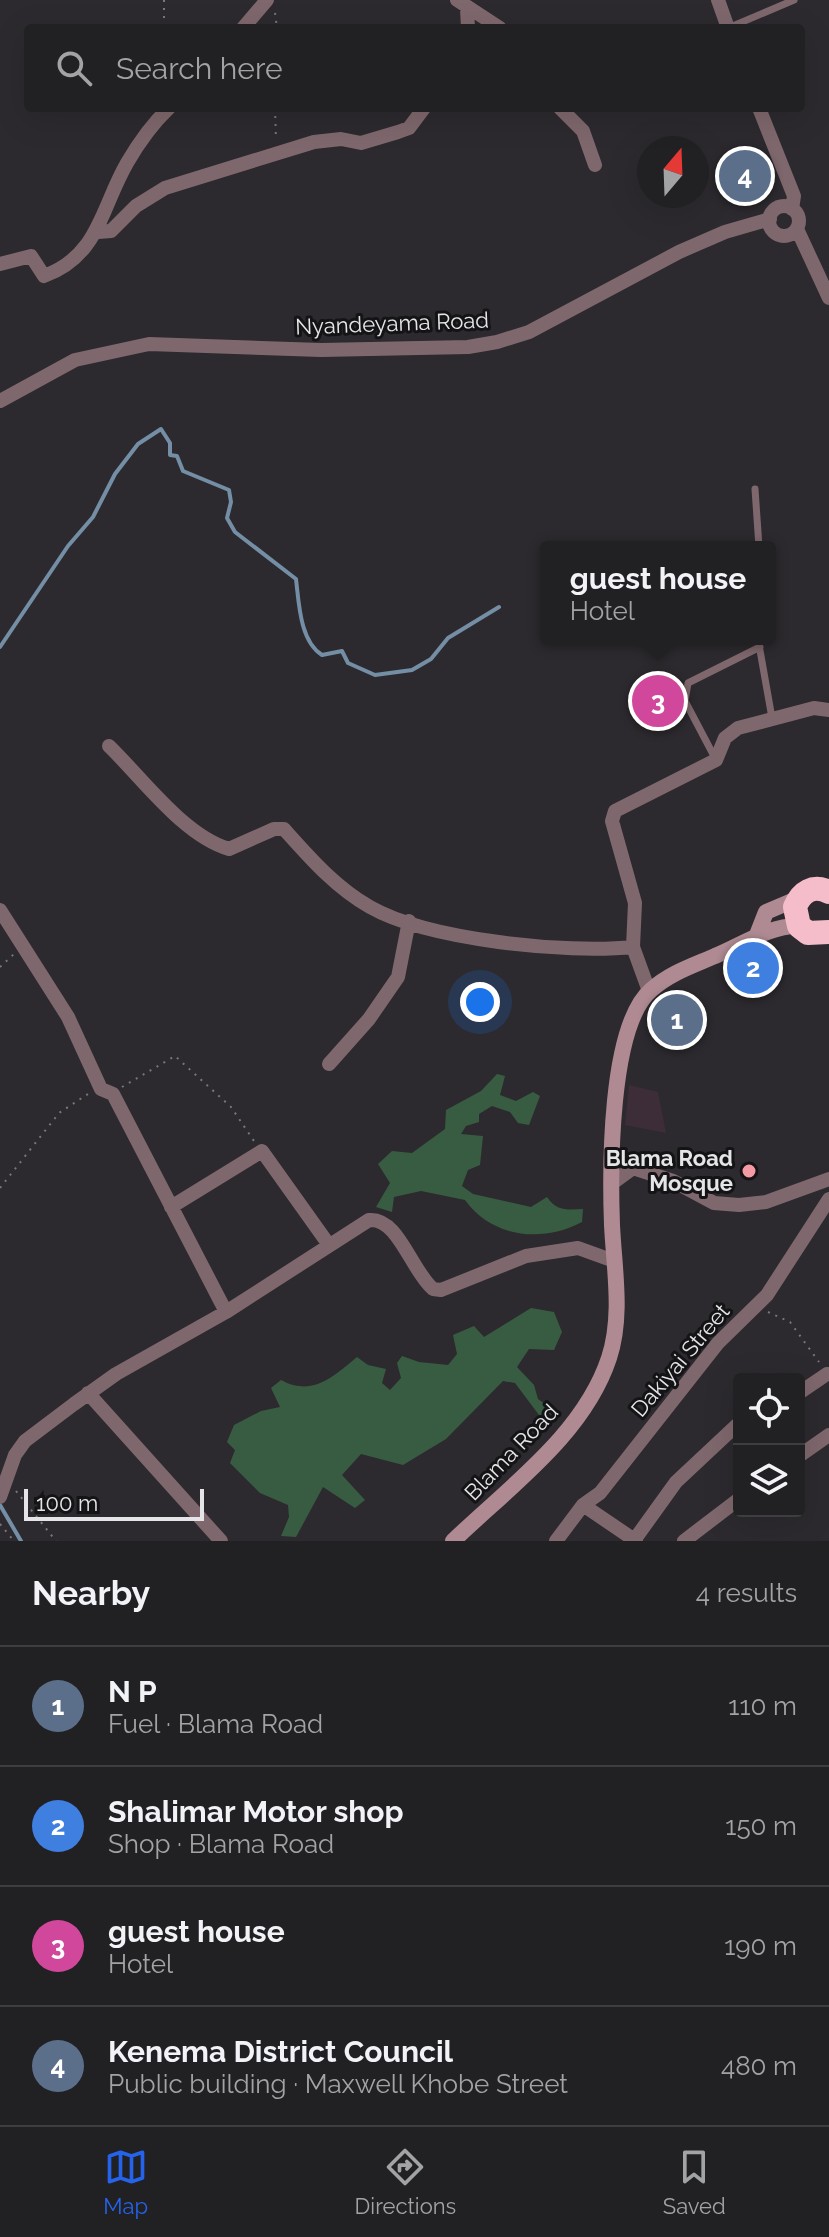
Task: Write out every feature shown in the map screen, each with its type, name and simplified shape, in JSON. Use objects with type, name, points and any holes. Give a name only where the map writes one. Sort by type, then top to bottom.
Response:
[{"type":"highway","points":[[827,889],[812,889],[799,898],[795,907],[829,950]]},
{"type":"street","points":[[718,0],[727,24]]},
{"type":"street","points":[[462,4],[467,24]]},
{"type":"street","points":[[462,4],[494,24]]},
{"type":"street","points":[[248,24],[271,5]]},
{"type":"street","points":[[0,264],[31,256],[44,276],[59,271],[98,232],[126,164],[166,112]]},
{"type":"street","points":[[98,232],[111,231],[136,206],[165,188],[274,153],[341,139],[361,143],[409,128],[421,112]]},
{"type":"street","points":[[564,112],[583,131],[595,165]]},
{"type":"street","points":[[761,112],[794,196],[792,209],[799,218],[797,229],[829,298]]},
{"type":"street","points":[[792,209],[776,209],[770,219],[772,230],[782,236],[797,229]]},
{"type":"street","name":"Nyandeyama Road","points":[[2,394],[75,360],[149,344],[321,350],[468,347],[497,342],[529,332],[690,247],[770,219]]},
{"type":"street","points":[[649,991],[633,947],[635,903],[612,816],[622,805],[716,760],[730,732],[814,708],[829,710]]},
{"type":"street","points":[[109,746],[169,808],[210,844],[229,849],[274,829],[284,829],[310,860],[372,908],[409,921],[493,942],[608,949],[633,947]]},
{"type":"street","points":[[755,940],[766,912],[799,898]]},
{"type":"street","points":[[0,910],[21,948],[68,1017],[226,1312]]},
{"type":"street","points":[[329,1064],[369,1019],[398,977],[409,921]]},
{"type":"street","name":"Blama Road","points":[[453,1541],[560,1438],[601,1380],[616,1323],[611,1184],[618,1078],[625,1039],[636,1010],[649,991],[680,970],[755,940],[779,925],[812,931]]},
{"type":"street","points":[[171,1207],[262,1151],[329,1245]]},
{"type":"street","points":[[611,1184],[633,1168],[673,1181],[714,1203],[739,1205],[766,1202],[829,1179]]},
{"type":"street","name":"Dakiyai Street","points":[[556,1541],[583,1505],[600,1493],[718,1343],[767,1295],[829,1199]]},
{"type":"street","points":[[0,1497],[25,1441],[88,1393],[156,1350],[226,1312],[369,1220],[380,1219],[394,1230],[403,1250],[427,1283],[441,1290],[526,1256],[578,1248],[614,1261]]},
{"type":"street","points":[[805,1389],[827,1374]]},
{"type":"street","points":[[88,1393],[221,1541]]},
{"type":"street","points":[[583,1505],[636,1540],[676,1482],[733,1429]]},
{"type":"street","points":[[805,1452],[829,1435]]},
{"type":"street","points":[[684,1541],[733,1504]]},
{"type":"lane","points":[[737,24],[794,0]]},
{"type":"lane","points":[[755,489],[759,541]]},
{"type":"lane","points":[[716,760],[685,701],[688,683],[755,645]]},
{"type":"lane","points":[[759,645],[772,718]]},
{"type":"path","points":[[164,0],[164,24]]},
{"type":"path","points":[[274,153],[275,112]]},
{"type":"path","points":[[0,967],[21,948]]},
{"type":"path","points":[[0,1188],[59,1113],[85,1094],[107,1091],[175,1056],[231,1107],[262,1151]]},
{"type":"path","points":[[750,1311],[772,1312],[790,1322],[827,1374]]},
{"type":"path","points":[[7,1476],[26,1507],[56,1541]]},
{"type":"path","points":[[0,1524],[14,1541]]},
{"type":"shaded area","points":[[629,1085],[658,1092],[666,1133],[625,1125]]},
{"type":"green space","points":[[497,1074],[505,1076],[500,1095],[516,1101],[533,1092],[540,1096],[529,1125],[518,1123],[510,1112],[492,1106],[479,1114],[479,1122],[466,1126],[461,1134],[483,1136],[480,1165],[468,1170],[462,1186],[473,1194],[531,1207],[547,1197],[558,1207],[583,1209],[582,1222],[551,1233],[519,1233],[489,1222],[465,1200],[421,1191],[394,1197],[392,1212],[376,1207],[390,1183],[378,1164],[392,1151],[412,1153],[445,1129],[446,1110],[481,1091]]},
{"type":"green space","points":[[531,1308],[554,1312],[562,1332],[554,1350],[529,1349],[517,1367],[534,1385],[538,1399],[557,1413],[539,1415],[515,1383],[503,1381],[446,1439],[403,1465],[361,1454],[342,1475],[365,1500],[355,1508],[323,1487],[296,1537],[281,1536],[289,1517],[288,1505],[260,1493],[230,1463],[235,1450],[227,1442],[234,1425],[261,1411],[280,1407],[271,1388],[281,1380],[303,1386],[322,1382],[357,1357],[368,1365],[386,1369],[382,1383],[390,1390],[401,1378],[397,1363],[402,1356],[419,1362],[448,1365],[457,1354],[453,1335],[474,1326],[484,1337]]},
{"type":"waterway","points":[[0,647],[68,546],[93,517],[115,474],[138,444],[161,429],[170,443],[170,455],[177,456],[183,471],[229,490],[231,502],[227,518],[235,532],[296,579],[305,631],[309,641],[322,655],[342,651],[348,663],[375,675],[412,670],[431,659],[448,638],[499,607]]},
{"type":"waterway","points":[[0,1505],[21,1541]]},
{"type":"place","name":"Kenema District Council","points":[[745,176]]},
{"type":"place","name":"guest house","points":[[658,701]]},
{"type":"place","name":"Shalimar Motor shop","points":[[753,968]]},
{"type":"place","name":"N P","points":[[677,1020]]},
{"type":"place","name":"Blama Road Mosque","points":[[749,1171]]}]
